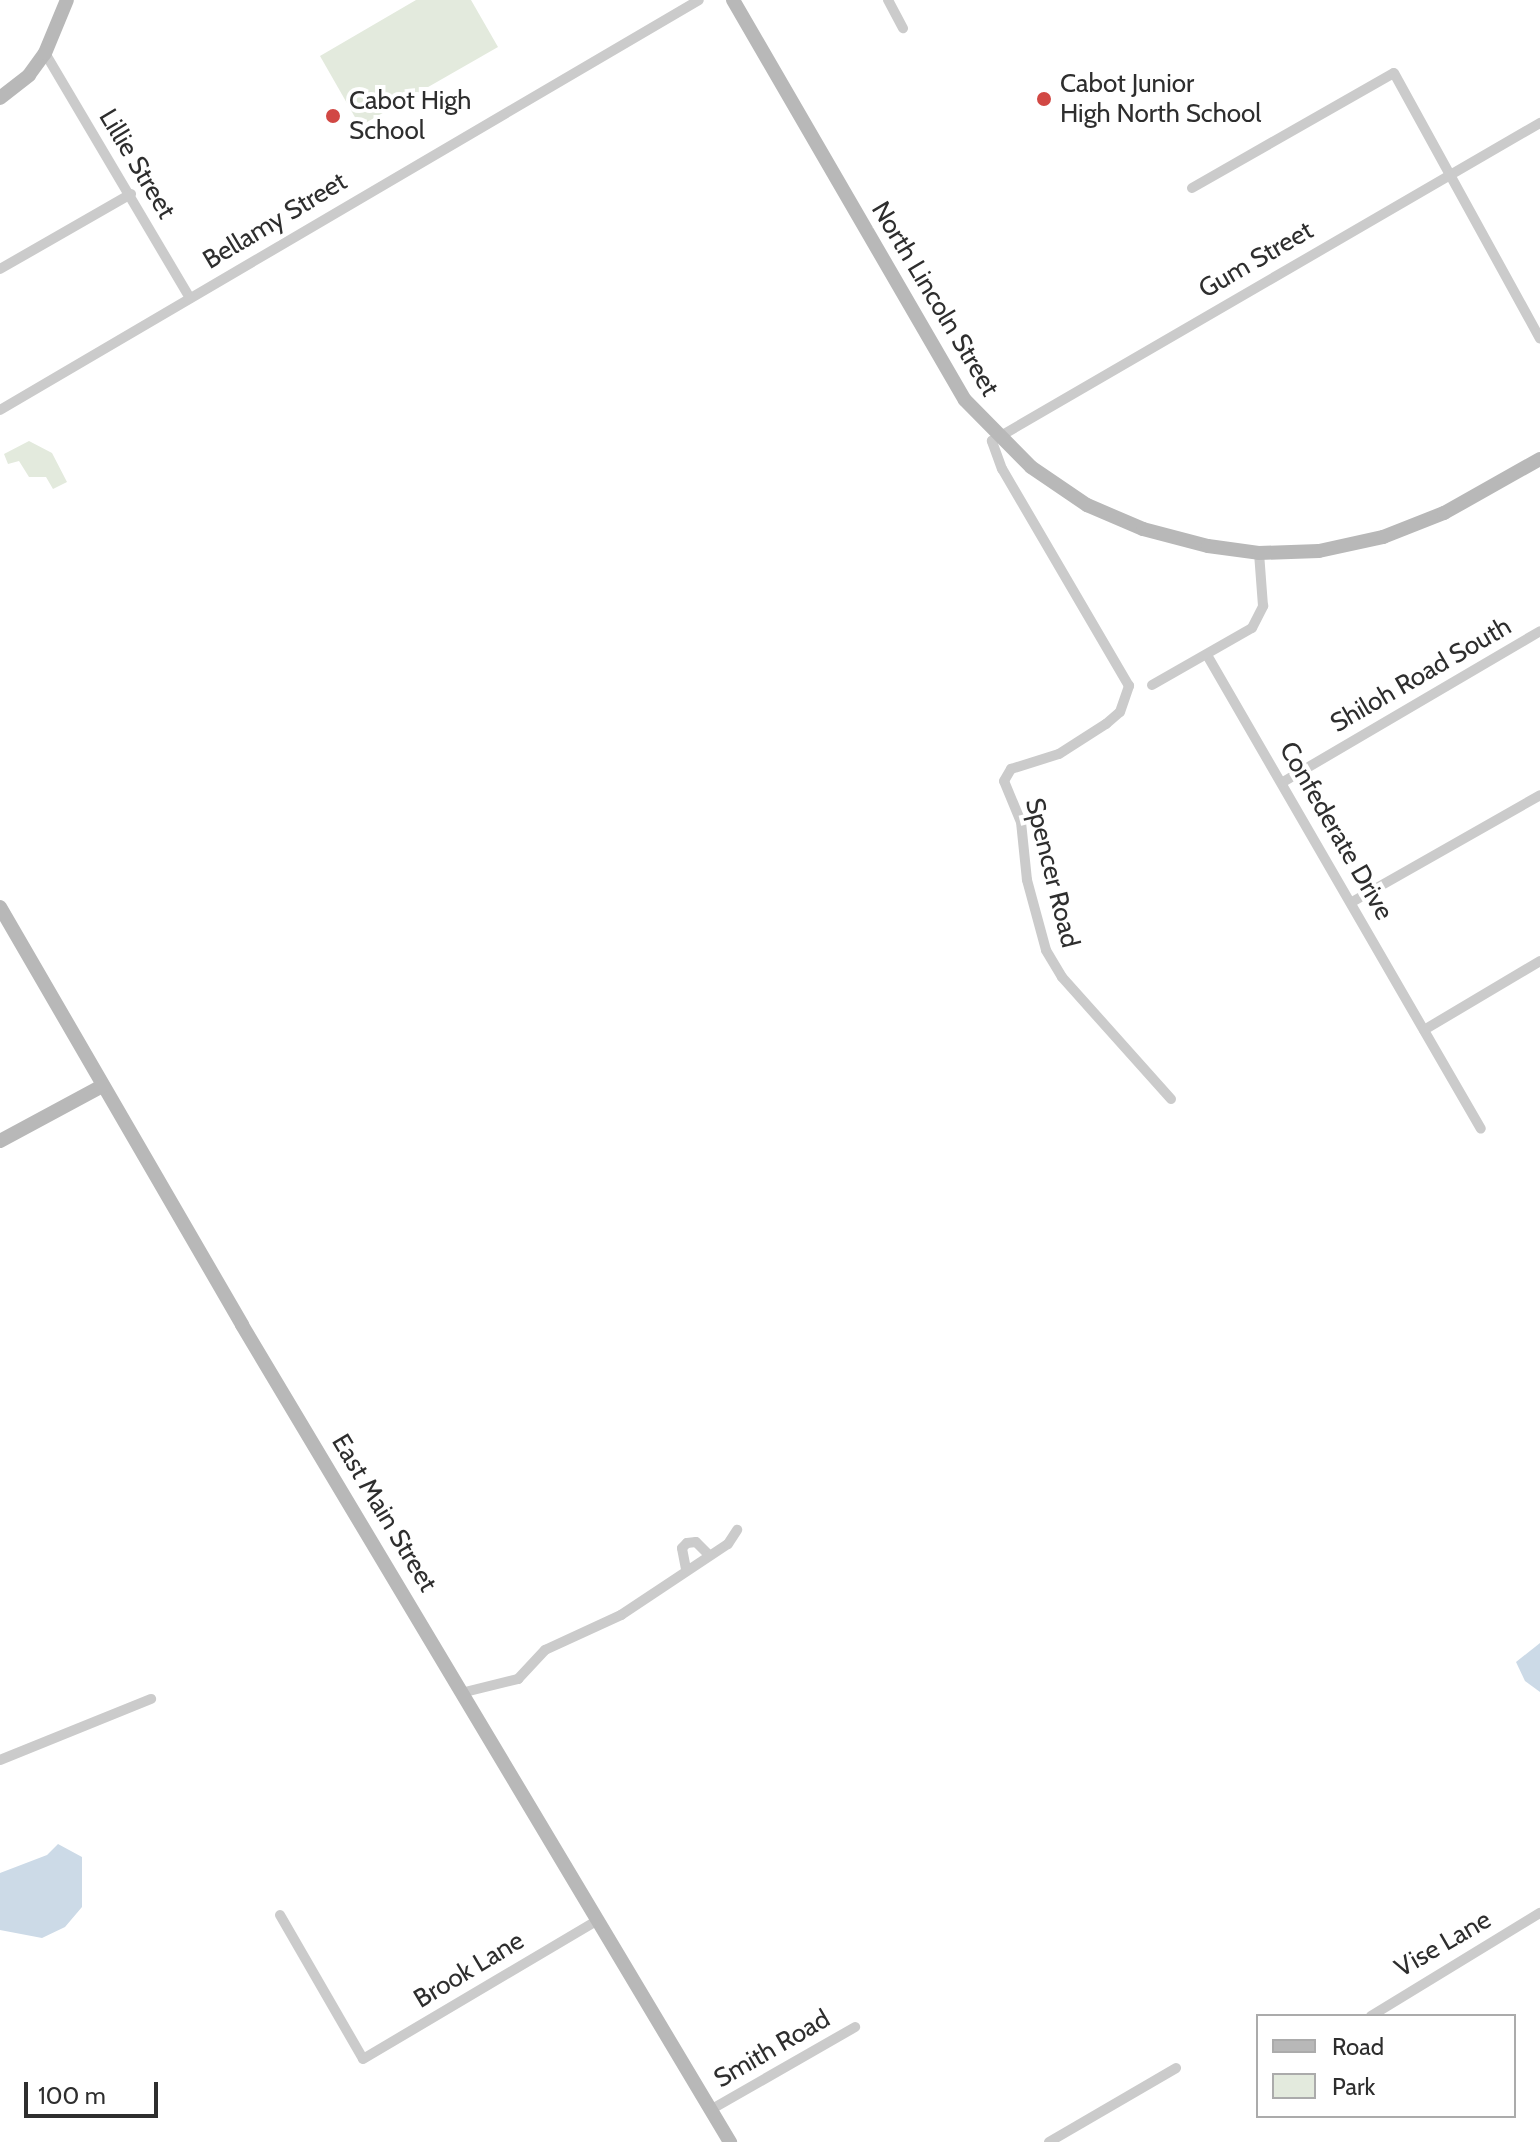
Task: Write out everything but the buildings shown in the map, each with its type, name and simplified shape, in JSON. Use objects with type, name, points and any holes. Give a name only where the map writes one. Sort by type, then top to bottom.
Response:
[{"type":"street","points":[[0,98],[29,75],[45,53],[67,0]]},
{"type":"street","name":"Bellamy Street","points":[[0,410],[699,0]]},
{"type":"street","name":"North Lincoln Street","points":[[733,0],[939,360],[995,436],[1063,491],[1112,517],[1175,539],[1259,553],[1319,551],[1383,537],[1444,513],[1540,459]]},
{"type":"street","points":[[888,0],[903,28]]},
{"type":"street","name":"Lillie Street","points":[[45,53],[190,298]]},
{"type":"street","points":[[1192,188],[1394,73],[1540,339]]},
{"type":"street","name":"Gum Street","points":[[995,436],[1540,123]]},
{"type":"street","points":[[0,269],[131,194]]},
{"type":"street","name":"Spencer Road","points":[[995,436],[993,451],[1002,469],[1129,686],[1120,712],[1106,724],[1059,754],[1011,769],[1004,781],[1021,822],[1038,920],[1046,950],[1062,977],[1171,1099]]},
{"type":"street","points":[[1152,685],[1252,628],[1263,606],[1259,553]]},
{"type":"street","name":"Shiloh Road South","points":[[1283,782],[1540,631]]},
{"type":"street","name":"Confederate Drive","points":[[1207,655],[1481,1129]]},
{"type":"street","points":[[1352,902],[1540,795]]},
{"type":"street","name":"East Main Street","points":[[0,907],[102,1086],[730,2142]]},
{"type":"street","points":[[1424,1030],[1540,961]]},
{"type":"street","points":[[0,1141],[102,1086]]},
{"type":"street","points":[[465,1692],[518,1679],[563,1638],[621,1615],[728,1544],[737,1530]]},
{"type":"street","points":[[686,1569],[682,1548],[687,1543],[696,1542],[709,1555]]},
{"type":"street","points":[[0,1760],[151,1699]]},
{"type":"street","name":"Vise Lane","points":[[1374,2014],[1540,1913]]},
{"type":"street","name":"Brook Lane","points":[[280,1915],[363,2059],[598,1920]]},
{"type":"street","name":"Smith Road","points":[[712,2109],[855,2027]]},
{"type":"street","points":[[1049,2142],[1176,2068]]},
{"type":"green space","points":[[416,0],[471,0],[498,47],[360,126],[320,56]]},
{"type":"green space","points":[[29,441],[52,453],[67,482],[53,489],[46,477],[29,477],[19,461],[8,464],[4,454]]},
{"type":"water","points":[[1540,1643],[1540,1692],[1525,1681],[1516,1662]]},
{"type":"water","points":[[58,1844],[82,1857],[82,1907],[65,1927],[42,1938],[0,1930],[0,1873],[47,1855]]},
{"type":"place","name":"Cabot Junior High North School","points":[[1044,99]]},
{"type":"place","name":"Cabot High School","points":[[333,116]]}]
